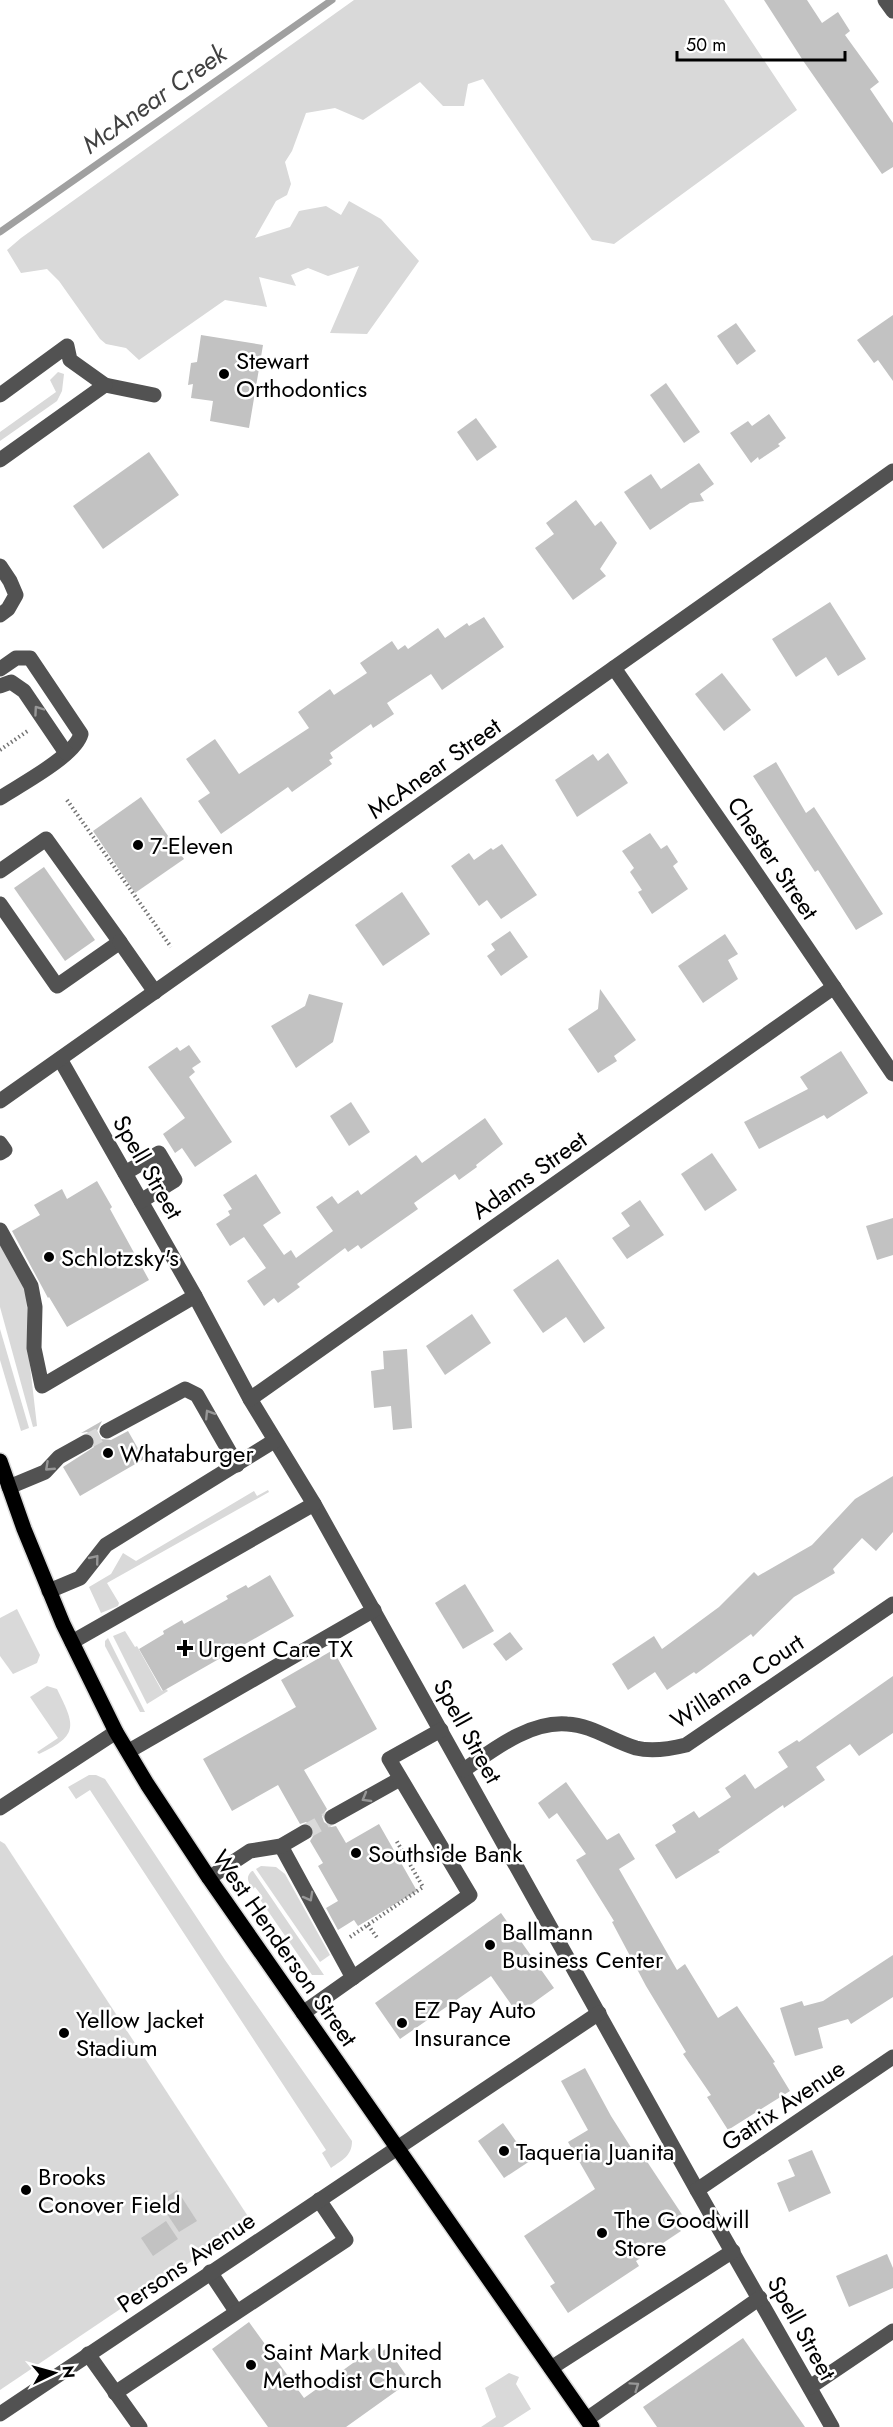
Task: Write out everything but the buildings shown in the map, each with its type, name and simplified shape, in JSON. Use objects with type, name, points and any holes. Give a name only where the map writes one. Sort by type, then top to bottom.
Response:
[{"type":"main road","name":"West Henderson Street","points":[[0,1461],[49,1591],[72,1642],[116,1732],[147,1784],[209,1878],[590,2423]]},
{"type":"street","points":[[885,0],[893,11]]},
{"type":"street","points":[[0,395],[67,346],[70,360],[105,385],[154,395]]},
{"type":"street","points":[[0,460],[105,385]]},
{"type":"street","name":"McAnear Street","points":[[0,1101],[893,471]]},
{"type":"street","points":[[0,566],[16,595],[8,609],[0,615]]},
{"type":"street","points":[[0,669],[16,658],[30,658],[81,734],[79,741],[66,753],[0,798]]},
{"type":"street","name":"Chester Street","points":[[614,668],[893,1074]]},
{"type":"street","points":[[0,686],[11,682],[19,686],[66,753]]},
{"type":"street","points":[[0,871],[46,839],[155,992]]},
{"type":"street","points":[[0,904],[57,986],[120,942]]},
{"type":"street","name":"Adams Street","points":[[250,1399],[834,987]]},
{"type":"street","name":"Spell Street","points":[[60,1059],[195,1296],[250,1399],[314,1504],[374,1610],[697,2190],[832,2427]]},
{"type":"street","points":[[0,1143],[5,1150],[0,1153]]},
{"type":"street","points":[[125,1173],[159,1153],[165,1162],[175,1180],[141,1201]]},
{"type":"street","points":[[0,1230],[31,1286],[35,1307],[34,1348],[42,1386],[195,1296]]},
{"type":"street","points":[[107,1431],[185,1389],[197,1395],[237,1465]]},
{"type":"street","points":[[49,1591],[80,1578],[106,1545],[274,1441]]},
{"type":"street","points":[[9,1487],[45,1472],[59,1457],[86,1442]]},
{"type":"street","points":[[72,1642],[314,1504]]},
{"type":"street","name":"Willanna Court","points":[[464,1770],[501,1744],[547,1725],[567,1724],[583,1727],[636,1748],[655,1750],[686,1745],[893,1604]]},
{"type":"street","points":[[129,1751],[374,1610]]},
{"type":"street","points":[[303,2013],[470,1895],[389,1760],[441,1730]]},
{"type":"street","points":[[0,1808],[116,1732]]},
{"type":"street","points":[[332,1817],[400,1779]]},
{"type":"street","points":[[209,1878],[250,1851],[281,1846],[305,1832]]},
{"type":"street","points":[[281,1846],[353,1978]]},
{"type":"street","name":"Persons Avenue","points":[[0,2414],[599,2013]]},
{"type":"street","name":"Gatrix Avenue","points":[[697,2190],[893,2057]]},
{"type":"street","points":[[115,2393],[346,2240],[319,2200]]},
{"type":"street","points":[[551,2368],[733,2251]]},
{"type":"street","points":[[210,2272],[236,2312]]},
{"type":"street","points":[[590,2423],[760,2298]]},
{"type":"street","points":[[810,2388],[893,2331]]},
{"type":"street","points":[[88,2354],[140,2427]]},
{"type":"path","points":[[0,750],[44,719]]},
{"type":"path","points":[[67,800],[171,947]]},
{"type":"path","points":[[349,1938],[423,1887],[396,1840]]},
{"type":"shaded area","points":[[354,0],[724,0],[797,110],[614,244],[592,240],[483,79],[468,84],[464,106],[443,106],[420,82],[363,120],[335,108],[306,113],[292,151],[285,162],[291,184],[287,195],[276,201],[255,238],[290,227],[299,211],[326,206],[341,215],[349,201],[381,219],[419,261],[367,334],[330,333],[359,266],[328,276],[308,268],[291,275],[296,286],[259,277],[267,307],[225,300],[139,360],[126,348],[106,344],[100,339],[59,281],[47,269],[21,273],[7,250],[21,238]]},
{"type":"shaded area","points":[[58,372],[64,374],[62,391],[57,401],[0,441],[0,432],[56,392],[50,380]]},
{"type":"shaded area","points":[[0,1242],[26,1287],[29,1357],[37,1426],[33,1427],[0,1307]]},
{"type":"shaded area","points":[[0,1329],[29,1428],[21,1431],[0,1360]]},
{"type":"shaded area","points":[[268,1490],[269,1492],[107,1583],[119,1603],[118,1606],[101,1613],[89,1587],[111,1574],[123,1553],[136,1561],[254,1491],[257,1496]]},
{"type":"shaded area","points":[[17,1609],[40,1655],[37,1663],[13,1674],[0,1656],[0,1618]]},
{"type":"shaded area","points":[[125,1631],[135,1647],[137,1646],[162,1691],[166,1689],[168,1691],[147,1704],[113,1636]]},
{"type":"shaded area","points":[[108,1638],[145,1712],[140,1712],[105,1646]]},
{"type":"shaded area","points":[[47,1686],[57,1689],[70,1720],[70,1728],[62,1741],[39,1754],[37,1752],[58,1738],[30,1697]]},
{"type":"shaded area","points":[[89,1775],[105,1779],[225,1960],[352,2141],[348,2154],[331,2168],[322,2153],[326,2150],[90,1790],[76,1799],[68,1787]]},
{"type":"shaded area","name":"Yellow Jacket Stadium","points":[[0,1841],[5,1844],[251,2221],[0,2390]]},
{"type":"shaded area","points":[[261,1866],[276,1867],[285,1874],[330,1955],[320,1962],[256,1869]]},
{"type":"shaded area","points":[[252,1871],[324,1975],[312,1975],[259,1898],[262,1896],[250,1884],[248,1877]]},
{"type":"shaded area","points":[[509,2373],[519,2377],[516,2384],[531,2409],[503,2427],[481,2427],[496,2417],[485,2388]]},
{"type":"waterway","name":"McAnear Creek","points":[[0,232],[332,0]]},
{"type":"tunnel","points":[[86,1442],[107,1431]]},
{"type":"tunnel","points":[[305,1832],[332,1817]]},
{"type":"place","name":"Stewart Orthodontics","points":[[224,374]]},
{"type":"place","name":"7-Eleven","points":[[138,845]]},
{"type":"place","name":"Schlotzsky's","points":[[49,1257]]},
{"type":"place","name":"Whataburger","points":[[108,1453]]},
{"type":"place","name":"Urgent Care TX","points":[[185,1648]]},
{"type":"place","name":"Southside Bank","points":[[356,1853]]},
{"type":"place","name":"Ballmann Business Center","points":[[490,1945]]},
{"type":"place","name":"EZ Pay Auto Insurance","points":[[402,2023]]},
{"type":"place","name":"Yellow Jacket Stadium","points":[[64,2033]]},
{"type":"place","name":"Taqueria Juanita","points":[[504,2151]]},
{"type":"place","name":"Brooks Conover Field","points":[[26,2190]]},
{"type":"place","name":"The Goodwill Store","points":[[602,2233]]},
{"type":"place","name":"Saint Mark United Methodist Church","points":[[251,2365]]}]
